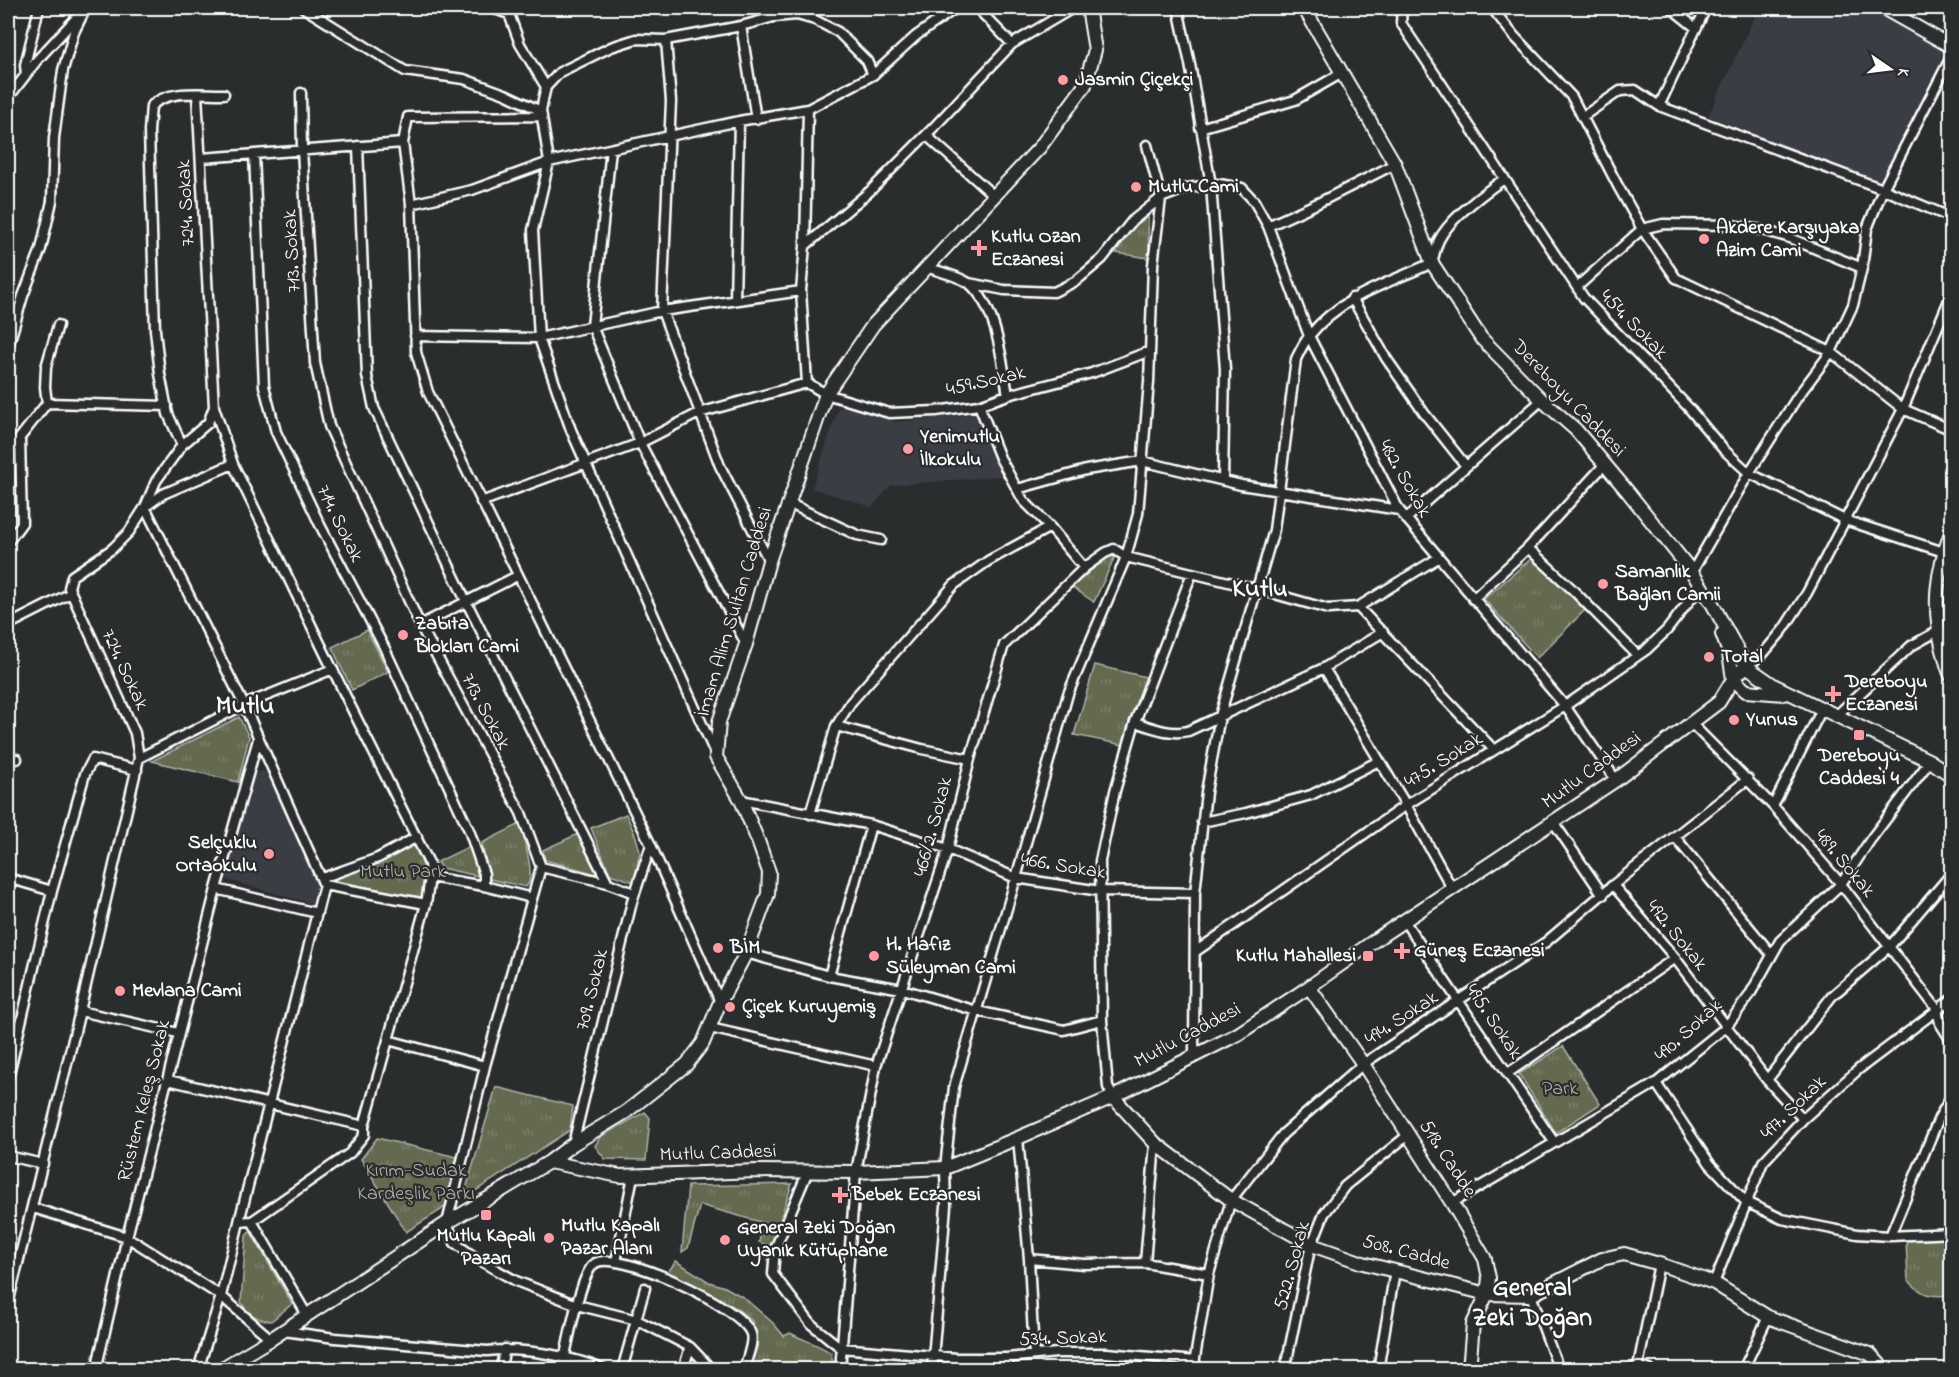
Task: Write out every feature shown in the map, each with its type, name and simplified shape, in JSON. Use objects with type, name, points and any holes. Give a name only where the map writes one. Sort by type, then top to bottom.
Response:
[{"type":"street","points":[[26,74],[28,48],[39,8]]},
{"type":"street","points":[[8,98],[26,74],[86,8]]},
{"type":"street","points":[[8,347],[23,296],[41,249],[52,201],[54,138],[63,70],[74,33],[86,8]]},
{"type":"street","points":[[304,8],[405,72],[464,79],[505,94],[541,114]]},
{"type":"street","points":[[492,8],[509,14],[520,44],[546,87]]},
{"type":"street","points":[[411,204],[472,190],[549,162],[739,121],[808,110],[873,75],[916,36],[956,8]]},
{"type":"street","points":[[977,8],[1012,44]]},
{"type":"street","points":[[805,246],[870,191],[1012,44],[1073,8]]},
{"type":"street","name":"İmam Alim Sultan Caddesi","points":[[716,757],[719,722],[746,644],[769,561],[826,394],[873,325],[1040,147],[1085,85],[1095,50],[1088,8]]},
{"type":"street","points":[[1178,8],[1211,185],[1226,369],[1223,480]]},
{"type":"street","name":"Dereboyu Caddesi","points":[[1304,8],[1395,164],[1432,263],[1481,338],[1542,400],[1576,430],[1605,464],[1692,572],[1746,666],[1794,695],[1930,761],[1952,776]]},
{"type":"street","name":"454. Sokak","points":[[1402,8],[1401,23],[1584,298],[1688,406],[1723,449],[1749,473],[1845,520],[1944,552]]},
{"type":"street","points":[[1492,8],[1514,36],[1572,98],[1642,229],[1676,278],[1831,352],[1857,370],[1903,409],[1952,430]]},
{"type":"street","points":[[1671,8],[1696,28]]},
{"type":"street","points":[[1659,106],[1706,8]]},
{"type":"street","points":[[1882,8],[1952,47]]},
{"type":"street","points":[[219,1370],[271,1339],[447,1223],[549,1162],[573,1144],[626,1112],[687,1064],[703,1043],[720,1002],[746,953],[768,894],[769,872],[758,841],[741,800],[716,757],[571,430],[539,338],[533,230],[549,162],[541,114],[546,87],[560,72],[611,46],[636,39],[666,40],[741,26],[774,17],[797,15],[815,20],[838,32],[867,61],[873,75]]},
{"type":"street","points":[[741,26],[756,119]]},
{"type":"street","points":[[666,40],[672,101],[662,311],[720,466],[769,561]]},
{"type":"street","points":[[1692,572],[1749,473],[1798,396],[1831,352],[1853,305],[1862,268],[1867,229],[1883,189],[1952,55]]},
{"type":"street","points":[[1200,128],[1295,100],[1342,73]]},
{"type":"street","points":[[1582,117],[1620,90],[1635,90],[1659,106],[1883,189],[1952,218]]},
{"type":"street","name":"713. Sokak","points":[[301,93],[302,150],[315,363],[329,426],[420,625],[521,813],[541,867]]},
{"type":"street","points":[[182,445],[167,406],[159,374],[155,330],[148,131],[151,106],[157,101],[183,94],[224,94]]},
{"type":"street","name":"724. Sokak","points":[[197,94],[214,407],[233,464],[417,837],[429,863],[430,877]]},
{"type":"street","points":[[481,502],[640,443],[699,413],[807,383],[801,291],[805,246],[808,110]]},
{"type":"street","points":[[541,114],[408,117],[403,143],[411,204],[416,352],[428,392],[651,845],[720,1002]]},
{"type":"street","points":[[735,300],[739,121]]},
{"type":"street","points":[[926,135],[993,195]]},
{"type":"street","points":[[201,158],[403,143]]},
{"type":"street","points":[[932,1370],[946,1206],[945,1168],[954,1086],[1068,694],[1126,557],[1138,514],[1150,351],[1153,265],[1161,198],[1147,145]]},
{"type":"street","points":[[358,146],[367,376],[374,408],[466,601],[608,883]]},
{"type":"street","points":[[611,149],[592,326],[640,443],[746,644]]},
{"type":"street","name":"714. Sokak","points":[[254,154],[264,386],[276,432],[320,525],[384,647],[470,830],[484,874],[484,886]]},
{"type":"street","points":[[1268,226],[1318,204],[1395,164]]},
{"type":"street","points":[[1194,1055],[1195,893],[1206,792],[1220,716],[1274,530],[1296,359],[1309,336],[1332,312],[1352,298],[1432,263],[1439,240],[1456,219],[1479,196],[1504,179]]},
{"type":"street","points":[[926,267],[969,283],[1004,290],[1054,292],[1076,281],[1102,259],[1132,221],[1161,198],[1187,188],[1211,185]]},
{"type":"street","name":"482. Sokak","points":[[1211,185],[1242,188],[1254,201],[1268,226],[1309,336],[1399,510],[1565,706],[1616,780]]},
{"type":"street","points":[[1576,287],[1642,229],[1663,224],[1731,225],[1762,230],[1787,237],[1862,268]]},
{"type":"street","points":[[969,283],[983,302],[993,322],[1008,395]]},
{"type":"street","points":[[415,336],[539,338],[662,311],[801,291]]},
{"type":"street","points":[[1746,666],[1762,655],[1783,630],[1807,593],[1903,409],[1952,293]]},
{"type":"street","points":[[1352,298],[1386,358],[1424,413],[1466,466]]},
{"type":"street","points":[[8,453],[47,403],[46,367],[58,325]]},
{"type":"street","name":"459.Sokak","points":[[807,383],[826,394],[889,413],[936,411],[979,405],[1092,373],[1150,351]]},
{"type":"street","points":[[1406,519],[1542,400]]},
{"type":"street","points":[[47,403],[167,406]]},
{"type":"street","points":[[979,405],[1000,458],[1023,500],[1050,527],[1084,568]]},
{"type":"street","points":[[8,625],[71,593],[69,588],[72,576],[112,549],[129,532],[145,507],[156,482],[182,445],[208,423],[214,407]]},
{"type":"street","points":[[8,542],[22,523],[20,438]]},
{"type":"street","points":[[1017,489],[1086,470],[1142,461],[1279,491],[1399,510]]},
{"type":"street","points":[[145,507],[163,495],[233,464]]},
{"type":"street","points":[[1473,599],[1528,548],[1605,464]]},
{"type":"street","points":[[790,504],[857,535],[881,540]]},
{"type":"street","points":[[145,507],[244,705],[323,881],[317,913],[221,1296],[198,1370]]},
{"type":"street","points":[[810,814],[836,726],[851,702],[954,585],[988,561],[1050,527]]},
{"type":"street","points":[[1952,530],[1944,552],[1937,587],[1938,631],[1952,677]]},
{"type":"street","points":[[1528,548],[1637,655]]},
{"type":"street","name":"466/2. Sokak","points":[[840,1370],[856,1172],[876,1066],[948,849],[970,759],[1004,645],[1030,617],[1084,568],[1114,549],[1126,557]]},
{"type":"street","points":[[1126,557],[1328,609],[1358,607],[1438,558]]},
{"type":"street","points":[[1113,1097],[1108,1087],[1102,1020],[1100,861],[1114,791],[1135,723],[1192,573]]},
{"type":"street","points":[[420,625],[517,576]]},
{"type":"street","name":"475. Sokak","points":[[1195,952],[1406,804],[1565,706],[1646,650],[1667,630],[1700,587]]},
{"type":"street","name":"724. Sokak","points":[[8,1304],[33,1208],[139,758],[135,733],[71,593]]},
{"type":"street","points":[[1713,605],[1729,653],[1733,680],[1746,691],[1794,695]]},
{"type":"street","points":[[1358,607],[1493,749]]},
{"type":"street","points":[[1837,716],[1911,646],[1938,631]]},
{"type":"street","points":[[1135,723],[1177,734],[1188,731],[1324,668],[1383,632]]},
{"type":"street","points":[[1719,702],[1746,691],[1760,676],[1762,655]]},
{"type":"street","name":"Mutlu Caddesi","points":[[549,1162],[620,1176],[856,1172],[945,1168],[979,1152],[1018,1138],[1113,1097],[1238,1034],[1616,780],[1719,702],[1733,680],[1746,666]]},
{"type":"street","points":[[1324,668],[1406,804],[1453,890]]},
{"type":"street","points":[[139,758],[244,705],[333,669]]},
{"type":"street","points":[[1773,806],[1822,709]]},
{"type":"street","name":"489. Sokak","points":[[1691,723],[1748,779],[1841,884],[1937,1009],[1940,1023],[1952,1042]]},
{"type":"street","points":[[836,726],[970,759]]},
{"type":"street","name":"Rüstem Keleş Sokak","points":[[97,1367],[178,1033],[258,739]]},
{"type":"street","points":[[8,1078],[52,891],[85,774],[93,759],[137,770]]},
{"type":"street","points":[[1202,822],[1246,813],[1311,795],[1379,761]]},
{"type":"street","name":"490. Sokak","points":[[1452,1203],[1656,1083],[1726,1027],[1749,996],[1780,940],[1841,884],[1871,839],[1930,761]]},
{"type":"street","name":"494. Sokak","points":[[1194,1365],[1209,1274],[1231,1200],[1283,1134],[1363,1064],[1546,942],[1613,885],[1748,779]]},
{"type":"street","name":"466. Sokak","points":[[741,800],[871,825],[948,849],[1016,878],[1100,891],[1195,893]]},
{"type":"street","points":[[1554,823],[1603,895]]},
{"type":"street","points":[[828,976],[871,825]]},
{"type":"street","points":[[323,881],[378,858],[417,837]]},
{"type":"street","points":[[1675,837],[1772,955]]},
{"type":"street","name":"709. Sokak","points":[[573,1144],[634,893],[651,845]]},
{"type":"street","points":[[634,893],[608,883],[541,867],[485,1066],[447,1223],[455,1243],[516,1281],[577,1305],[637,1320],[690,1347],[711,1370]]},
{"type":"street","points":[[1767,1080],[1832,996],[1890,946],[1952,873]]},
{"type":"street","points":[[239,1222],[252,1221],[351,1153],[364,1135],[364,1126],[426,904],[430,877],[484,886],[532,898]]},
{"type":"street","points":[[8,878],[52,891]]},
{"type":"street","points":[[323,881],[426,904]]},
{"type":"street","name":"492. Sokak","points":[[1613,885],[1675,958],[1767,1080],[1803,1119]]},
{"type":"street","points":[[216,889],[317,913]]},
{"type":"street","name":"495. Sokak","points":[[1405,922],[1554,1142]]},
{"type":"street","points":[[746,953],[828,976],[902,989],[977,1011],[1064,1030],[1102,1020]]},
{"type":"street","points":[[1508,1073],[1675,958]]},
{"type":"street","name":"518. Cadde","points":[[1309,987],[1363,1064],[1485,1259],[1489,1278],[1487,1294],[1473,1323],[1470,1370]]},
{"type":"street","name":"497. Sokak","points":[[1714,1283],[1763,1162],[1803,1119],[1858,1069],[1952,999]]},
{"type":"street","points":[[80,1011],[178,1033]]},
{"type":"street","points":[[710,1028],[876,1066]]},
{"type":"street","points":[[388,1040],[485,1066]]},
{"type":"street","points":[[168,1080],[364,1126]]},
{"type":"street","points":[[1656,1083],[1710,1164],[1746,1202],[1782,1219],[1857,1234],[1890,1236],[1952,1233]]},
{"type":"street","points":[[1890,1236],[1939,1118],[1952,1095]]},
{"type":"street","name":"508. Cadde","points":[[1113,1097],[1155,1143],[1231,1200],[1312,1245],[1363,1263],[1487,1294],[1531,1295],[1602,1259],[1624,1254],[1714,1283],[1768,1317],[1870,1354],[1885,1370]]},
{"type":"street","name":"522. Sokak","points":[[1285,1370],[1312,1245],[1324,1214],[1345,1186],[1408,1135]]},
{"type":"street","points":[[1018,1138],[1029,1258],[1034,1355]]},
{"type":"street","points":[[1145,1263],[1155,1143]]},
{"type":"street","points":[[8,1156],[43,1164]]},
{"type":"street","points":[[808,1172],[775,1249],[773,1274],[811,1324],[841,1348]]},
{"type":"street","points":[[616,1262],[633,1176]]},
{"type":"street","points":[[33,1208],[127,1236],[221,1296],[271,1339]]},
{"type":"street","points":[[252,1221],[307,1315]]},
{"type":"street","points":[[1029,1258],[1083,1264],[1145,1263],[1209,1274]]},
{"type":"street","points":[[562,1370],[585,1277],[594,1264],[604,1260],[679,1282],[735,1313],[752,1336],[744,1370]]},
{"type":"street","points":[[1638,1366],[1659,1264]]},
{"type":"street","points":[[1378,1370],[1395,1271]]},
{"type":"street","points":[[622,1370],[645,1288]]},
{"type":"street","points":[[1531,1295],[1559,1370]]},
{"type":"street","points":[[1743,1370],[1768,1317]]},
{"type":"street","points":[[283,1330],[334,1338],[476,1350],[505,1349],[590,1363],[604,1370]]},
{"type":"street","points":[[683,1370],[690,1347]]},
{"type":"street","name":"534. Sokak","points":[[841,1348],[957,1358],[1107,1353],[1194,1365]]},
{"type":"street","points":[[500,1370],[505,1349]]},
{"type":"street","points":[[1007,1358],[1008,1370]]},
{"type":"street","points":[[1627,1370],[1638,1366],[1650,1370]]},
{"type":"street","points":[[97,1367],[114,1370]]},
{"type":"shaded area","points":[[1759,8],[1870,8],[1946,50],[1881,181],[1812,157],[1708,116]]},
{"type":"shaded area","name":"Yenimutlu İlkokulu","points":[[839,407],[850,408],[896,422],[976,414],[1002,476],[891,485],[872,507],[812,488]]},
{"type":"shaded area","name":"Selçuklu Ortaokulu","points":[[260,771],[270,776],[291,821],[289,826],[296,832],[315,876],[317,895],[313,904],[225,879],[254,776]]},
{"type":"green space","points":[[1148,216],[1149,258],[1116,253],[1133,227]]},
{"type":"green space","points":[[1109,555],[1115,556],[1094,602],[1072,587]]},
{"type":"green space","points":[[1533,557],[1585,610],[1537,658],[1484,599]]},
{"type":"green space","points":[[367,630],[388,672],[352,690],[332,647]]},
{"type":"green space","points":[[1095,665],[1146,677],[1123,745],[1074,735]]},
{"type":"green space","points":[[239,717],[249,737],[238,782],[152,761]]},
{"type":"green space","points":[[626,814],[640,852],[634,882],[610,874],[591,828]]},
{"type":"green space","points":[[520,824],[530,867],[529,882],[526,887],[489,879],[482,843]]},
{"type":"green space","points":[[578,834],[597,874],[545,860],[543,850]]},
{"type":"green space","name":"Mutlu Park","points":[[415,844],[424,870],[421,898],[334,881],[333,876],[376,862]]},
{"type":"green space","points":[[470,846],[478,876],[441,868],[437,862]]},
{"type":"green space","name":"Park","points":[[1563,1046],[1600,1104],[1556,1133],[1519,1074]]},
{"type":"green space","points":[[496,1087],[573,1106],[570,1130],[474,1192],[466,1189]]},
{"type":"green space","points":[[645,1112],[650,1118],[646,1160],[605,1159],[595,1146],[600,1137]]},
{"type":"green space","name":"Kırım-Sudak Kardeşlik Parkı","points":[[377,1138],[457,1157],[447,1204],[406,1232],[361,1159]]},
{"type":"green space","points":[[792,1184],[771,1246],[759,1242],[764,1223],[700,1205],[688,1248],[682,1252],[688,1186]]},
{"type":"green space","points":[[250,1231],[292,1304],[271,1321],[253,1315],[241,1302],[246,1236]]},
{"type":"green space","points":[[1951,1238],[1951,1295],[1938,1296],[1923,1292],[1908,1280],[1906,1240]]},
{"type":"green space","points":[[676,1261],[709,1282],[725,1287],[743,1297],[773,1323],[784,1336],[790,1333],[831,1353],[834,1369],[747,1369],[758,1345],[752,1321],[736,1308],[668,1272]]},
{"type":"place","name":"Jasmin Çiçekçi","points":[[1063,80]]},
{"type":"place","name":"Mutlu Cami","points":[[1136,187]]},
{"type":"place","name":"Akdere Karşıyaka Azim Cami","points":[[1704,239]]},
{"type":"place","name":"Kutlu Ozan Eczanesi","points":[[979,248]]},
{"type":"place","name":"Yenimutlu İlkokulu","points":[[908,449]]},
{"type":"place","name":"Samanlık Bağları Camii","points":[[1603,584]]},
{"type":"place","name":"Zabıta Blokları Cami","points":[[403,635]]},
{"type":"place","name":"Total","points":[[1709,657]]},
{"type":"place","name":"Dereboyu Eczanesi","points":[[1833,694]]},
{"type":"place","name":"Yunus","points":[[1734,720]]},
{"type":"place","name":"Dereboyu Caddesi 4","points":[[1859,735]]},
{"type":"place","name":"Selçuklu Ortaokulu","points":[[269,854]]},
{"type":"place","name":"BİM","points":[[718,948]]},
{"type":"place","name":"Güneş Eczanesi","points":[[1402,951]]},
{"type":"place","name":"H. Hafız Süleyman Cami","points":[[874,956]]},
{"type":"place","name":"Kutlu Mahallesi","points":[[1368,956]]},
{"type":"place","name":"Mevlana Cami","points":[[120,991]]},
{"type":"place","name":"Çiçek Kuruyemiş","points":[[730,1007]]},
{"type":"place","name":"Bebek Eczanesi","points":[[840,1195]]},
{"type":"place","name":"Mutlu Kapalı Pazarı","points":[[486,1215]]},
{"type":"place","name":"Mutlu Kapalı Pazar Alanı","points":[[549,1238]]},
{"type":"place","name":"General Zeki Doğan Uyanık Kütüphane","points":[[725,1240]]},
{"type":"district","name":"Kutlu","points":[[1260,590]]},
{"type":"district","name":"Mutlu","points":[[245,707]]},
{"type":"district","name":"General Zeki Doğan","points":[[1532,1304]]}]
